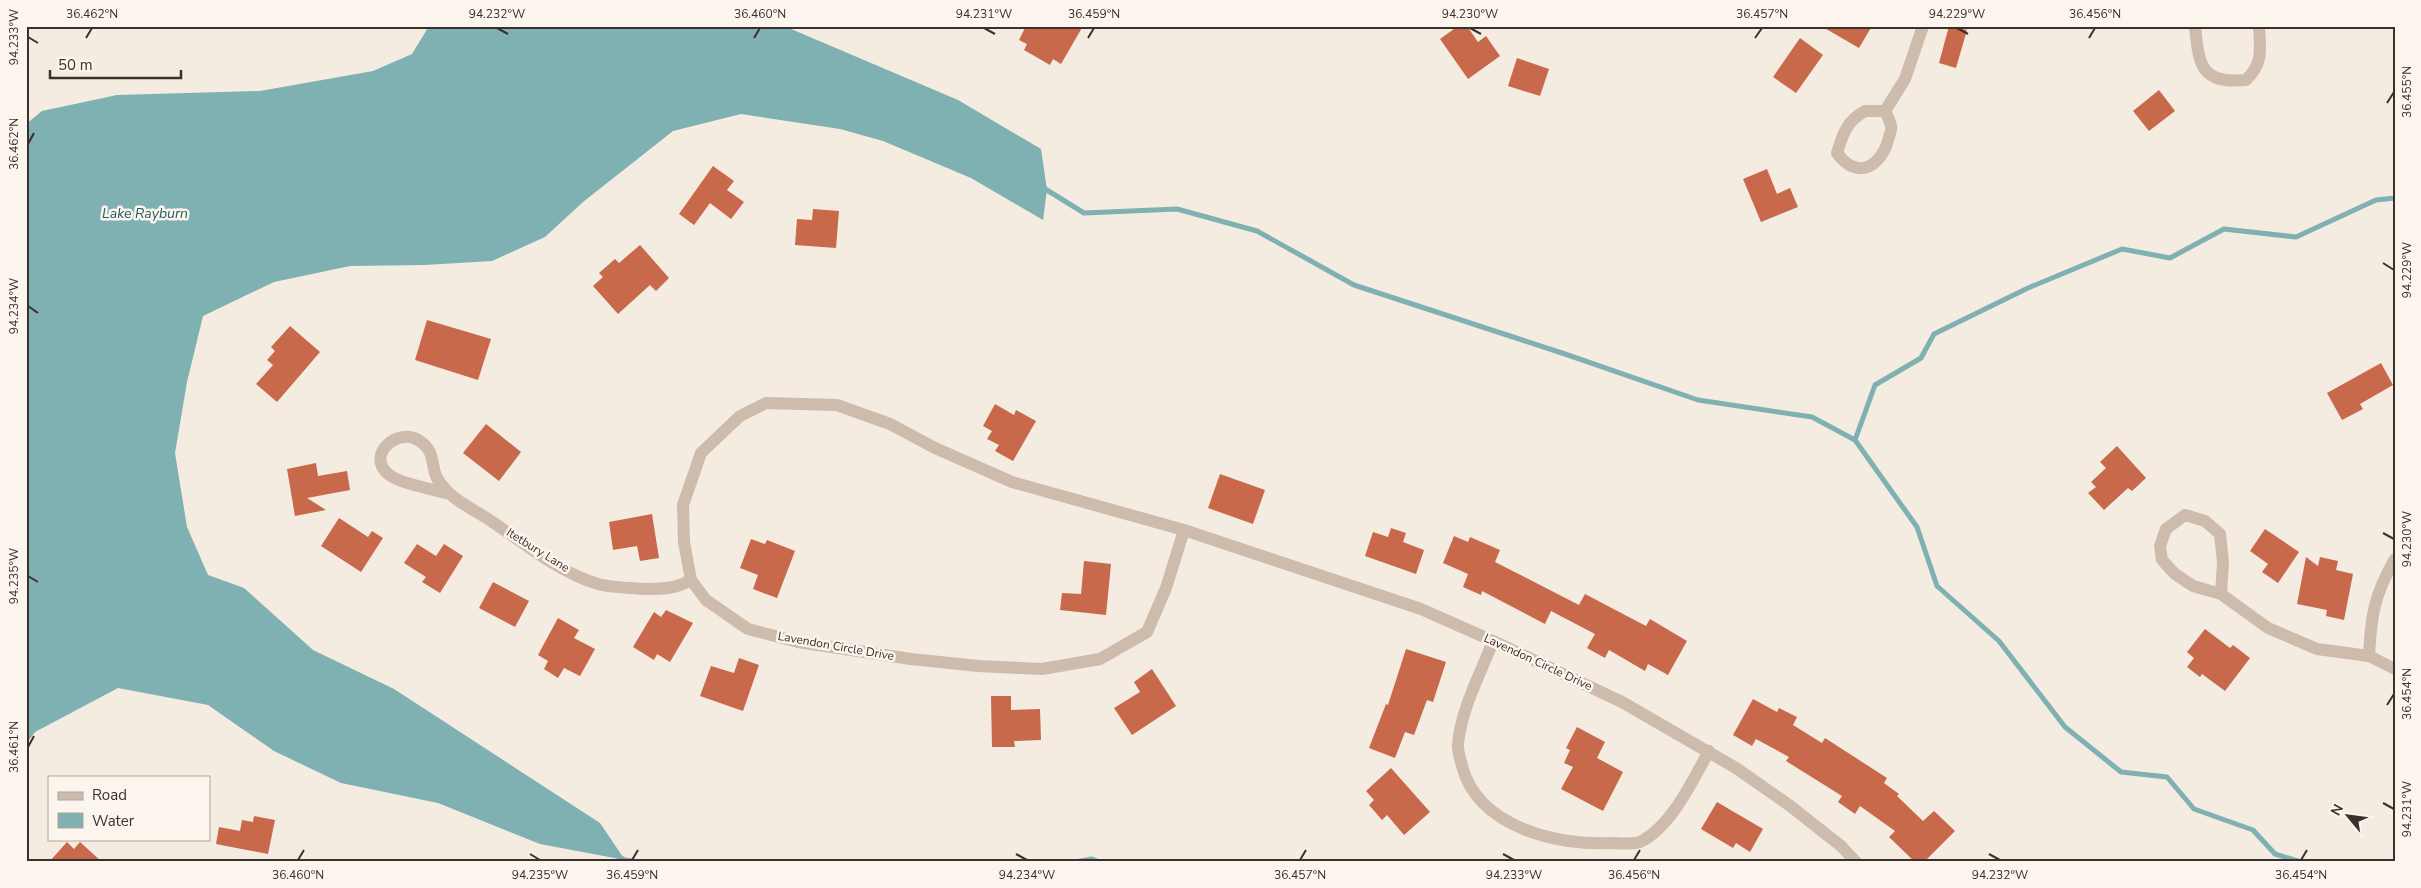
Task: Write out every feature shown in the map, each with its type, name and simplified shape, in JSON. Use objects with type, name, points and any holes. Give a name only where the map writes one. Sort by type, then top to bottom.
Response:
[{"type":"street","points":[[1884,111],[1905,79],[1923,26]]},
{"type":"street","points":[[2195,26],[2198,57],[2205,70],[2217,79],[2230,82],[2246,80],[2256,70],[2261,56],[2259,26]]},
{"type":"street","points":[[1865,111],[1884,111],[1891,127],[1886,149],[1874,165],[1860,169],[1845,164],[1837,153],[1852,118],[1865,111]]},
{"type":"street","name":"Lavendon Circle Drive","points":[[1184,530],[1166,588],[1147,632],[1100,659],[1042,669],[978,666],[911,659],[798,642],[748,628],[706,600],[691,580],[684,542],[683,505],[701,453],[740,416],[766,403],[837,405],[890,424],[935,448],[1012,482],[1184,530],[1421,609],[1493,640],[1622,702],[1710,752],[1789,805],[1841,846],[1856,862]]},
{"type":"street","name":"Itetbury Lane","points":[[450,494],[412,485],[386,472],[381,461],[382,450],[389,442],[399,437],[418,440],[434,460],[436,476],[450,494],[559,566],[599,584],[667,589],[683,585],[691,580]]},
{"type":"street","points":[[2221,594],[2223,562],[2220,534],[2205,521],[2185,515],[2166,529],[2160,546],[2162,560],[2175,574],[2193,586],[2221,594],[2268,628],[2317,649],[2369,656],[2395,669]]},
{"type":"street","points":[[2369,656],[2372,617],[2381,583],[2395,559]]},
{"type":"street","points":[[1493,640],[1465,713],[1457,746],[1465,778],[1486,807],[1517,828],[1558,838],[1600,844],[1641,842],[1673,815],[1710,752]]},
{"type":"water","name":"Lake Rayburn","points":[[429,26],[784,26],[958,100],[1041,149],[1047,190],[1043,220],[971,178],[883,141],[840,129],[741,114],[673,131],[583,202],[545,237],[492,261],[425,265],[350,266],[274,282],[203,316],[187,382],[175,453],[187,527],[208,575],[244,588],[313,650],[394,689],[600,823],[625,860],[540,844],[438,803],[341,783],[274,751],[208,705],[118,688],[35,732],[26,744],[26,124],[42,111],[117,95],[260,91],[373,71],[412,54]]},
{"type":"building","points":[[1026,26],[1083,26],[1061,64],[1053,59],[1050,65],[1024,50],[1027,44],[1019,40]]},
{"type":"building","points":[[1458,26],[1467,26],[1478,42],[1486,36],[1500,56],[1468,79],[1440,39]]},
{"type":"building","points":[[1821,26],[1872,26],[1859,48]]},
{"type":"building","points":[[1949,26],[1967,30],[1956,68],[1939,63]]},
{"type":"building","points":[[1800,38],[1823,55],[1796,93],[1773,77]]},
{"type":"building","points":[[1517,58],[1549,69],[1540,96],[1508,86]]},
{"type":"building","points":[[2159,90],[2175,111],[2149,131],[2133,111]]},
{"type":"building","points":[[713,166],[734,181],[727,190],[744,202],[731,219],[710,203],[694,225],[679,214]]},
{"type":"building","points":[[1767,169],[1777,194],[1790,188],[1798,207],[1761,222],[1743,179]]},
{"type":"building","points":[[813,209],[839,211],[836,248],[795,245],[797,219],[812,220]]},
{"type":"building","points":[[640,245],[669,278],[656,291],[650,285],[618,314],[593,286],[603,277],[599,273],[615,259],[619,263]]},
{"type":"building","points":[[427,320],[491,339],[478,380],[415,360]]},
{"type":"building","points":[[290,326],[320,352],[277,402],[256,384],[273,365],[267,360],[275,351],[271,347]]},
{"type":"building","points":[[2381,363],[2393,385],[2360,404],[2363,409],[2342,420],[2327,393]]},
{"type":"building","points":[[995,404],[1014,415],[1016,410],[1036,421],[1013,461],[995,451],[999,445],[987,439],[992,431],[983,426]]},
{"type":"building","points":[[486,424],[521,452],[499,481],[463,453]]},
{"type":"building","points":[[2117,446],[2146,478],[2132,491],[2128,488],[2104,510],[2088,493],[2096,487],[2091,482],[2106,468],[2100,462]]},
{"type":"building","points":[[316,463],[318,476],[347,471],[350,490],[307,498],[326,510],[295,516],[287,469]]},
{"type":"building","points":[[1220,474],[1265,490],[1253,524],[1208,508]]},
{"type":"building","points":[[652,514],[659,558],[640,561],[637,546],[613,550],[609,522]]},
{"type":"building","points":[[339,518],[368,537],[372,531],[383,538],[361,572],[321,546]]},
{"type":"building","points":[[1391,528],[1406,533],[1403,542],[1424,550],[1416,574],[1365,556],[1373,532],[1388,537]]},
{"type":"building","points":[[2265,529],[2299,552],[2278,583],[2262,572],[2268,564],[2250,551]]},
{"type":"building","points":[[1454,536],[1468,542],[1470,537],[1500,550],[1495,562],[1579,605],[1585,594],[1646,626],[1650,619],[1687,641],[1668,675],[1648,664],[1645,671],[1609,650],[1605,658],[1587,648],[1595,634],[1551,611],[1545,624],[1482,591],[1481,595],[1463,587],[1468,574],[1443,563]]},
{"type":"building","points":[[751,539],[765,544],[767,540],[795,551],[777,598],[753,589],[758,575],[740,568]]},
{"type":"building","points":[[417,544],[436,556],[444,544],[463,556],[440,593],[422,582],[426,577],[404,563]]},
{"type":"building","points":[[2306,557],[2318,566],[2320,557],[2338,561],[2336,570],[2353,574],[2344,620],[2326,616],[2327,610],[2297,604]]},
{"type":"building","points":[[1084,561],[1111,564],[1106,615],[1060,610],[1062,593],[1081,594]]},
{"type":"building","points":[[493,582],[529,601],[515,627],[479,608]]},
{"type":"building","points":[[666,610],[693,623],[670,662],[657,654],[654,660],[633,647],[654,612],[661,617]]},
{"type":"building","points":[[558,618],[579,630],[574,638],[595,649],[580,676],[564,668],[558,678],[544,669],[548,661],[538,655]]},
{"type":"building","points":[[2205,629],[2230,648],[2233,645],[2250,658],[2225,691],[2202,674],[2200,677],[2187,667],[2194,658],[2187,652]]},
{"type":"building","points":[[1406,649],[1446,662],[1433,702],[1427,700],[1414,735],[1405,732],[1395,758],[1369,748],[1386,704],[1388,705]]},
{"type":"building","points":[[739,658],[759,665],[743,711],[700,696],[711,666],[734,673]]},
{"type":"building","points":[[1152,669],[1176,706],[1132,735],[1114,708],[1140,692],[1134,682]]},
{"type":"building","points":[[991,696],[1011,696],[1011,710],[1040,709],[1041,740],[1014,741],[1015,747],[992,747]]},
{"type":"building","points":[[1753,699],[1777,712],[1779,708],[1797,717],[1793,725],[1822,743],[1825,738],[1887,778],[1884,783],[1899,794],[1897,796],[1923,821],[1934,811],[1955,831],[1924,862],[1915,862],[1889,837],[1895,831],[1860,806],[1855,814],[1838,802],[1842,796],[1786,761],[1789,757],[1756,739],[1752,746],[1733,735]]},
{"type":"building","points":[[1577,727],[1605,742],[1597,758],[1623,772],[1603,811],[1561,789],[1573,767],[1564,763],[1570,750],[1566,748]]},
{"type":"building","points":[[1391,768],[1430,812],[1404,835],[1387,815],[1382,820],[1369,805],[1374,800],[1366,791]]},
{"type":"building","points":[[1717,802],[1763,829],[1750,852],[1736,843],[1733,848],[1701,829]]},
{"type":"building","points":[[254,816],[275,820],[268,854],[216,844],[219,827],[240,831],[242,820],[253,822]]},
{"type":"building","points":[[67,842],[74,849],[80,842],[102,862],[49,862]]},
{"type":"waterway","points":[[1042,187],[1084,213],[1177,209],[1257,231],[1354,285],[1698,400],[1812,417],[1855,440],[1917,527],[1937,586],[1999,641],[2065,727],[2121,772],[2167,777],[2194,809],[2253,830],[2275,854],[2301,862]]},
{"type":"waterway","points":[[1855,440],[1875,385],[1921,358],[1934,334],[2028,288],[2122,249],[2170,258],[2224,229],[2296,237],[2376,200],[2395,198]]},
{"type":"waterway","points":[[619,857],[625,860],[640,862]]},
{"type":"waterway","points":[[1075,862],[1092,859],[1099,862]]}]
